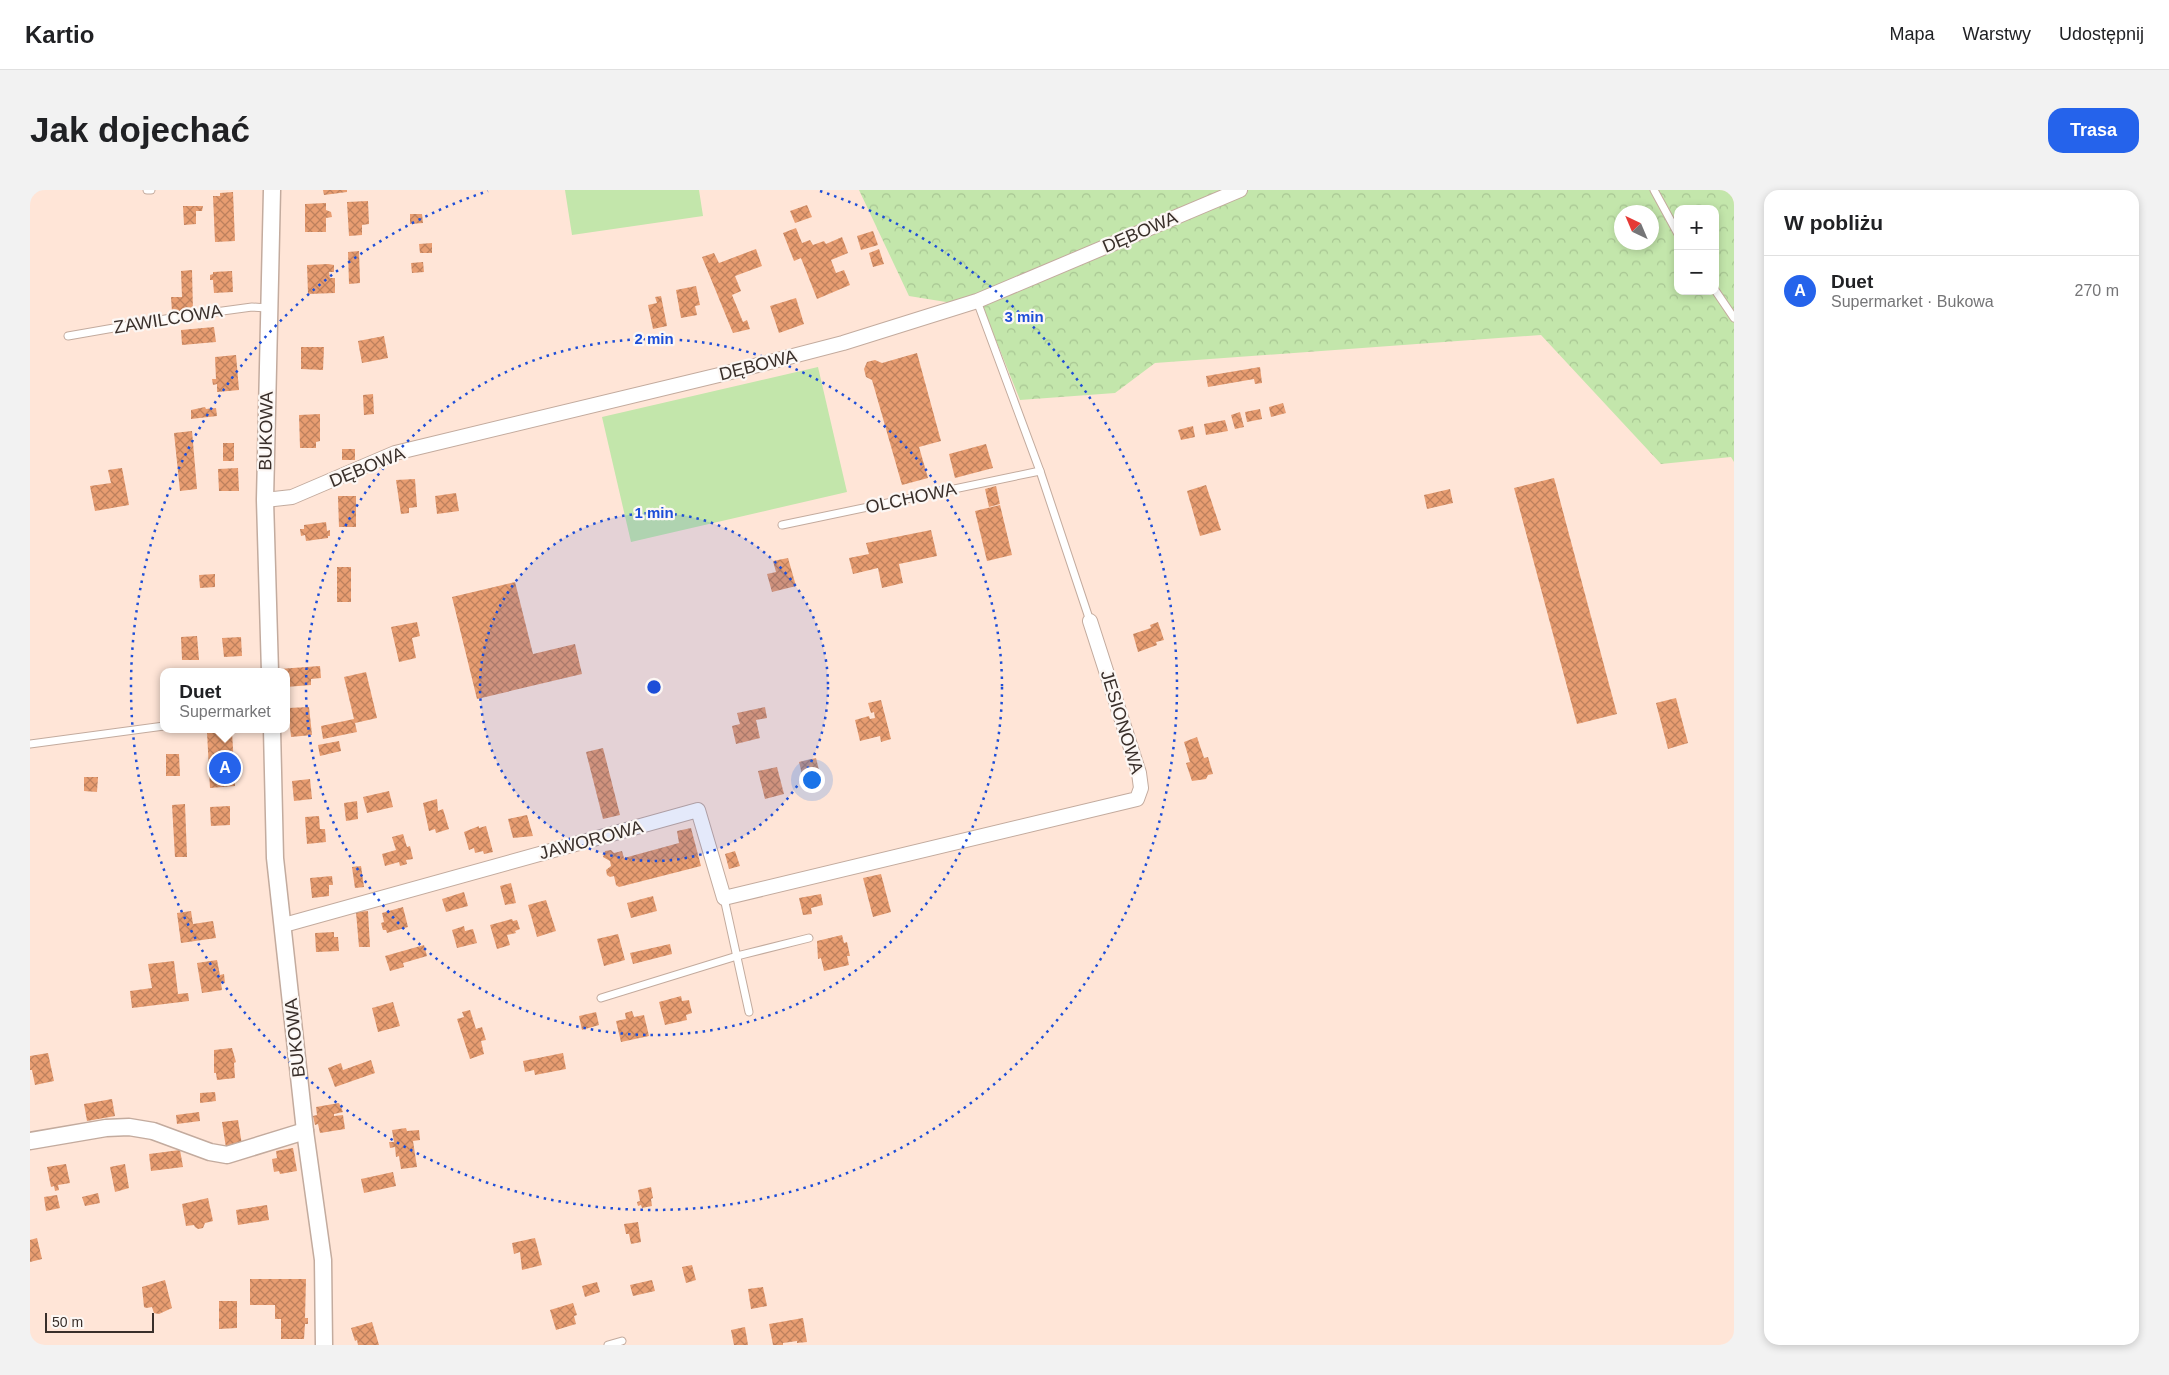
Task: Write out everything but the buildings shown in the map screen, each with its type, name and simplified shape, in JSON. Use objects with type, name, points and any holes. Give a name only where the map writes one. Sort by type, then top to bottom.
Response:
[{"type":"street","name":"BUKOWA","points":[[270,668],[265,500],[272,190]]},
{"type":"street","name":"DĘBOWA","points":[[265,500],[292,497],[395,453],[814,350],[977,301],[1240,190]]},
{"type":"street","name":"JESIONOWA","points":[[724,898],[1137,799],[1141,788],[1138,773],[1090,621]]},
{"type":"street","name":"BUKOWA","points":[[272,733],[275,858],[284,925],[305,1131],[323,1260],[324,1345]]},
{"type":"street","name":"JAWOROWA","points":[[284,925],[698,810],[724,898]]},
{"type":"street","points":[[30,1141],[106,1128],[129,1127],[153,1131],[210,1152],[227,1155],[305,1131]]},
{"type":"lane","points":[[1654,190],[1674,227]]},
{"type":"lane","points":[[1718,295],[1734,318]]},
{"type":"lane","name":"JESIONOWA","points":[[977,301],[1040,471],[1090,621]]},
{"type":"lane","name":"ZAWILCOWA","points":[[68,336],[171,318],[252,307],[268,308]]},
{"type":"lane","name":"OLCHOWA","points":[[782,525],[1040,471]]},
{"type":"lane","points":[[30,744],[160,727]]},
{"type":"lane","name":"JAWOROWA","points":[[724,898],[749,1012]]},
{"type":"lane","points":[[601,998],[737,956],[809,938]]},
{"type":"lane","points":[[608,1345],[622,1341]]},
{"type":"green space","points":[[565,190],[699,190],[703,216],[572,235]]},
{"type":"green space","points":[[859,190],[1734,190],[1734,462],[1731,457],[1661,464],[1541,335],[1155,363],[1115,393],[1020,400],[983,308],[909,296]]},
{"type":"green space","points":[[818,367],[847,492],[631,542],[602,417]]},
{"type":"place","name":"Duet","points":[[225,768]]}]
